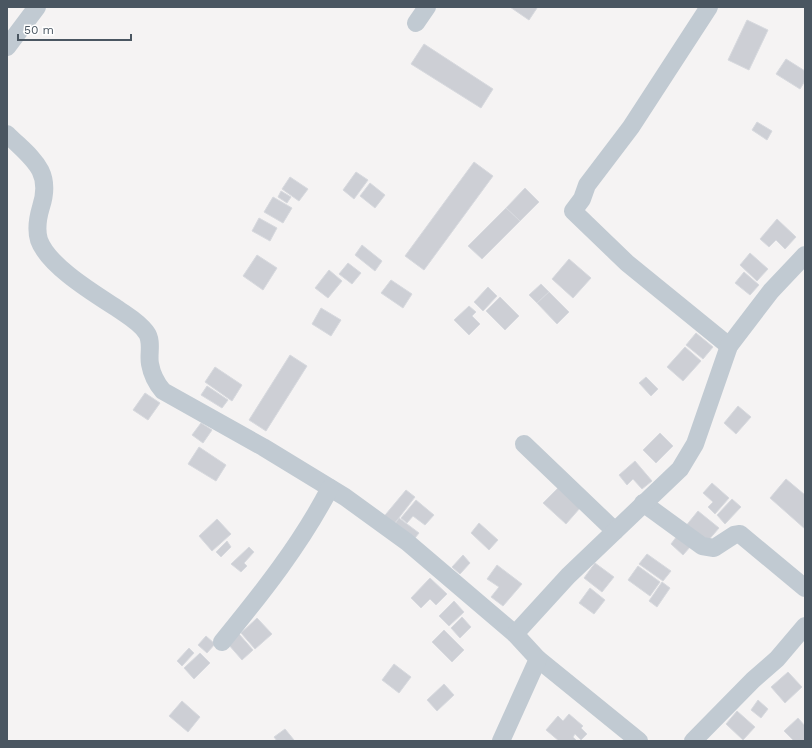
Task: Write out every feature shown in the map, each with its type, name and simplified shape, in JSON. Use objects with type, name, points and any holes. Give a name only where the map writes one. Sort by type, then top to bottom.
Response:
[{"type":"street","points":[[7,47],[37,7]]},
{"type":"street","points":[[416,22],[427,7]]},
{"type":"street","points":[[709,7],[631,126],[587,185],[582,199],[573,211],[627,263],[729,346]]},
{"type":"street","points":[[7,134],[34,161],[45,178],[45,195],[38,220],[39,240],[50,258],[84,287],[137,322],[147,333],[151,349],[151,369],[154,380],[163,391],[256,443],[330,488],[407,542],[515,634],[538,659],[639,741]]},
{"type":"street","points":[[515,634],[568,576],[680,469],[692,450],[701,430],[729,346],[767,295],[805,255]]},
{"type":"street","points":[[524,444],[615,531]]},
{"type":"street","points":[[222,642],[308,529],[330,488]]},
{"type":"street","points":[[643,503],[707,547],[714,548],[734,535],[740,534],[805,588]]},
{"type":"street","points":[[702,738],[753,680],[777,659],[805,626]]},
{"type":"street","points":[[501,741],[538,659]]},
{"type":"building","points":[[510,7],[535,7],[537,8],[529,20]]},
{"type":"building","points":[[747,20],[768,30],[749,70],[728,60]]},
{"type":"building","points":[[424,44],[493,89],[481,108],[411,64]]},
{"type":"building","points":[[786,59],[805,71],[805,81],[800,89],[776,74]]},
{"type":"building","points":[[757,122],[772,131],[767,140],[752,130]]},
{"type":"building","points":[[474,162],[493,176],[424,270],[405,256]]},
{"type":"building","points":[[356,172],[368,180],[354,199],[343,190]]},
{"type":"building","points":[[290,177],[308,189],[299,201],[282,189]]},
{"type":"building","points":[[370,183],[385,195],[375,208],[360,196]]},
{"type":"building","points":[[525,188],[539,202],[520,221],[506,208]]},
{"type":"building","points":[[281,191],[291,197],[287,203],[278,197]]},
{"type":"building","points":[[273,197],[292,208],[283,223],[264,212]]},
{"type":"building","points":[[506,208],[520,221],[482,259],[468,246]]},
{"type":"building","points":[[259,218],[277,228],[270,241],[252,231]]},
{"type":"building","points":[[777,219],[796,237],[785,249],[776,240],[769,247],[760,239]]},
{"type":"building","points":[[362,245],[382,261],[375,271],[355,255]]},
{"type":"building","points":[[750,253],[768,269],[757,281],[740,265]]},
{"type":"building","points":[[257,255],[277,268],[263,290],[243,276]]},
{"type":"building","points":[[569,259],[591,278],[573,298],[552,279]]},
{"type":"building","points":[[348,263],[361,273],[352,284],[339,274]]},
{"type":"building","points":[[329,270],[342,281],[328,298],[315,288]]},
{"type":"building","points":[[744,272],[759,285],[750,295],[735,283]]},
{"type":"building","points":[[391,280],[412,294],[403,308],[381,293]]},
{"type":"building","points":[[541,284],[549,292],[537,303],[529,295]]},
{"type":"building","points":[[488,287],[497,296],[483,311],[474,302]]},
{"type":"building","points":[[549,292],[569,312],[557,324],[537,303]]},
{"type":"building","points":[[500,297],[519,316],[505,330],[486,311]]},
{"type":"building","points":[[469,306],[476,312],[472,316],[480,324],[469,335],[454,320]]},
{"type":"building","points":[[321,308],[341,320],[331,336],[312,324]]},
{"type":"building","points":[[696,333],[713,347],[703,359],[686,345]]},
{"type":"building","points":[[685,347],[701,361],[683,381],[667,367]]},
{"type":"building","points":[[290,355],[307,366],[266,431],[249,420]]},
{"type":"building","points":[[215,367],[242,385],[232,401],[205,382]]},
{"type":"building","points":[[646,377],[658,389],[651,396],[639,383]]},
{"type":"building","points":[[207,386],[228,400],[222,408],[201,395]]},
{"type":"building","points":[[145,393],[160,403],[148,420],[133,410]]},
{"type":"building","points":[[738,406],[751,417],[736,434],[724,423]]},
{"type":"building","points":[[201,423],[212,430],[203,443],[192,435]]},
{"type":"building","points":[[660,433],[673,446],[656,463],[643,450]]},
{"type":"building","points":[[199,447],[226,465],[216,481],[188,464]]},
{"type":"building","points":[[635,461],[652,481],[642,489],[633,479],[627,485],[619,475]]},
{"type":"building","points":[[786,479],[805,495],[805,529],[770,498]]},
{"type":"building","points":[[712,483],[729,498],[715,514],[708,507],[713,502],[703,493]]},
{"type":"building","points":[[558,488],[580,508],[566,524],[543,503]]},
{"type":"building","points":[[406,490],[415,497],[391,528],[381,520]]},
{"type":"building","points":[[732,499],[741,507],[725,524],[717,515]]},
{"type":"building","points":[[416,500],[434,515],[425,525],[413,516],[407,523],[401,518]]},
{"type":"building","points":[[698,511],[719,528],[706,543],[685,527]]},
{"type":"building","points":[[399,518],[419,533],[411,543],[392,528]]},
{"type":"building","points":[[217,519],[231,534],[212,551],[199,536]]},
{"type":"building","points":[[479,523],[498,540],[489,550],[471,533]]},
{"type":"building","points":[[677,536],[690,547],[683,555],[671,544]]},
{"type":"building","points":[[227,541],[231,547],[221,557],[216,552]]},
{"type":"building","points":[[249,547],[254,552],[244,563],[247,566],[241,572],[231,564]]},
{"type":"building","points":[[647,554],[671,571],[663,581],[639,564]]},
{"type":"building","points":[[463,555],[470,563],[460,574],[452,567]]},
{"type":"building","points":[[595,563],[614,577],[602,592],[584,578]]},
{"type":"building","points":[[497,565],[522,584],[503,606],[491,597],[499,587],[487,579]]},
{"type":"building","points":[[638,566],[660,582],[650,596],[628,580]]},
{"type":"building","points":[[430,578],[447,594],[436,605],[430,599],[421,608],[411,598]]},
{"type":"building","points":[[662,582],[670,588],[657,607],[649,601]]},
{"type":"building","points":[[590,588],[605,600],[594,614],[579,603]]},
{"type":"building","points":[[454,601],[464,612],[449,626],[439,616]]},
{"type":"building","points":[[462,617],[471,627],[460,638],[451,628]]},
{"type":"building","points":[[257,618],[272,634],[255,649],[241,633]]},
{"type":"building","points":[[444,630],[464,650],[452,662],[432,642]]},
{"type":"building","points":[[239,634],[253,650],[242,660],[228,644]]},
{"type":"building","points":[[206,636],[215,644],[207,653],[198,645]]},
{"type":"building","points":[[189,648],[194,653],[182,666],[177,661]]},
{"type":"building","points":[[200,653],[210,663],[194,679],[184,668]]},
{"type":"building","points":[[394,664],[411,677],[399,693],[382,680]]},
{"type":"building","points":[[788,672],[802,687],[785,703],[771,687]]},
{"type":"building","points":[[444,684],[454,695],[437,711],[427,700]]},
{"type":"building","points":[[758,700],[768,709],[761,718],[751,710]]},
{"type":"building","points":[[182,701],[200,717],[188,732],[169,716]]},
{"type":"building","points":[[737,711],[755,727],[743,740],[726,724]]},
{"type":"building","points":[[569,714],[583,726],[581,728],[587,734],[581,740],[575,734],[573,737],[577,741],[559,741],[546,730],[558,716],[563,721]]},
{"type":"building","points":[[798,718],[805,726],[805,741],[794,741],[784,731]]},
{"type":"building","points":[[285,729],[294,740],[277,741],[274,737]]}]
